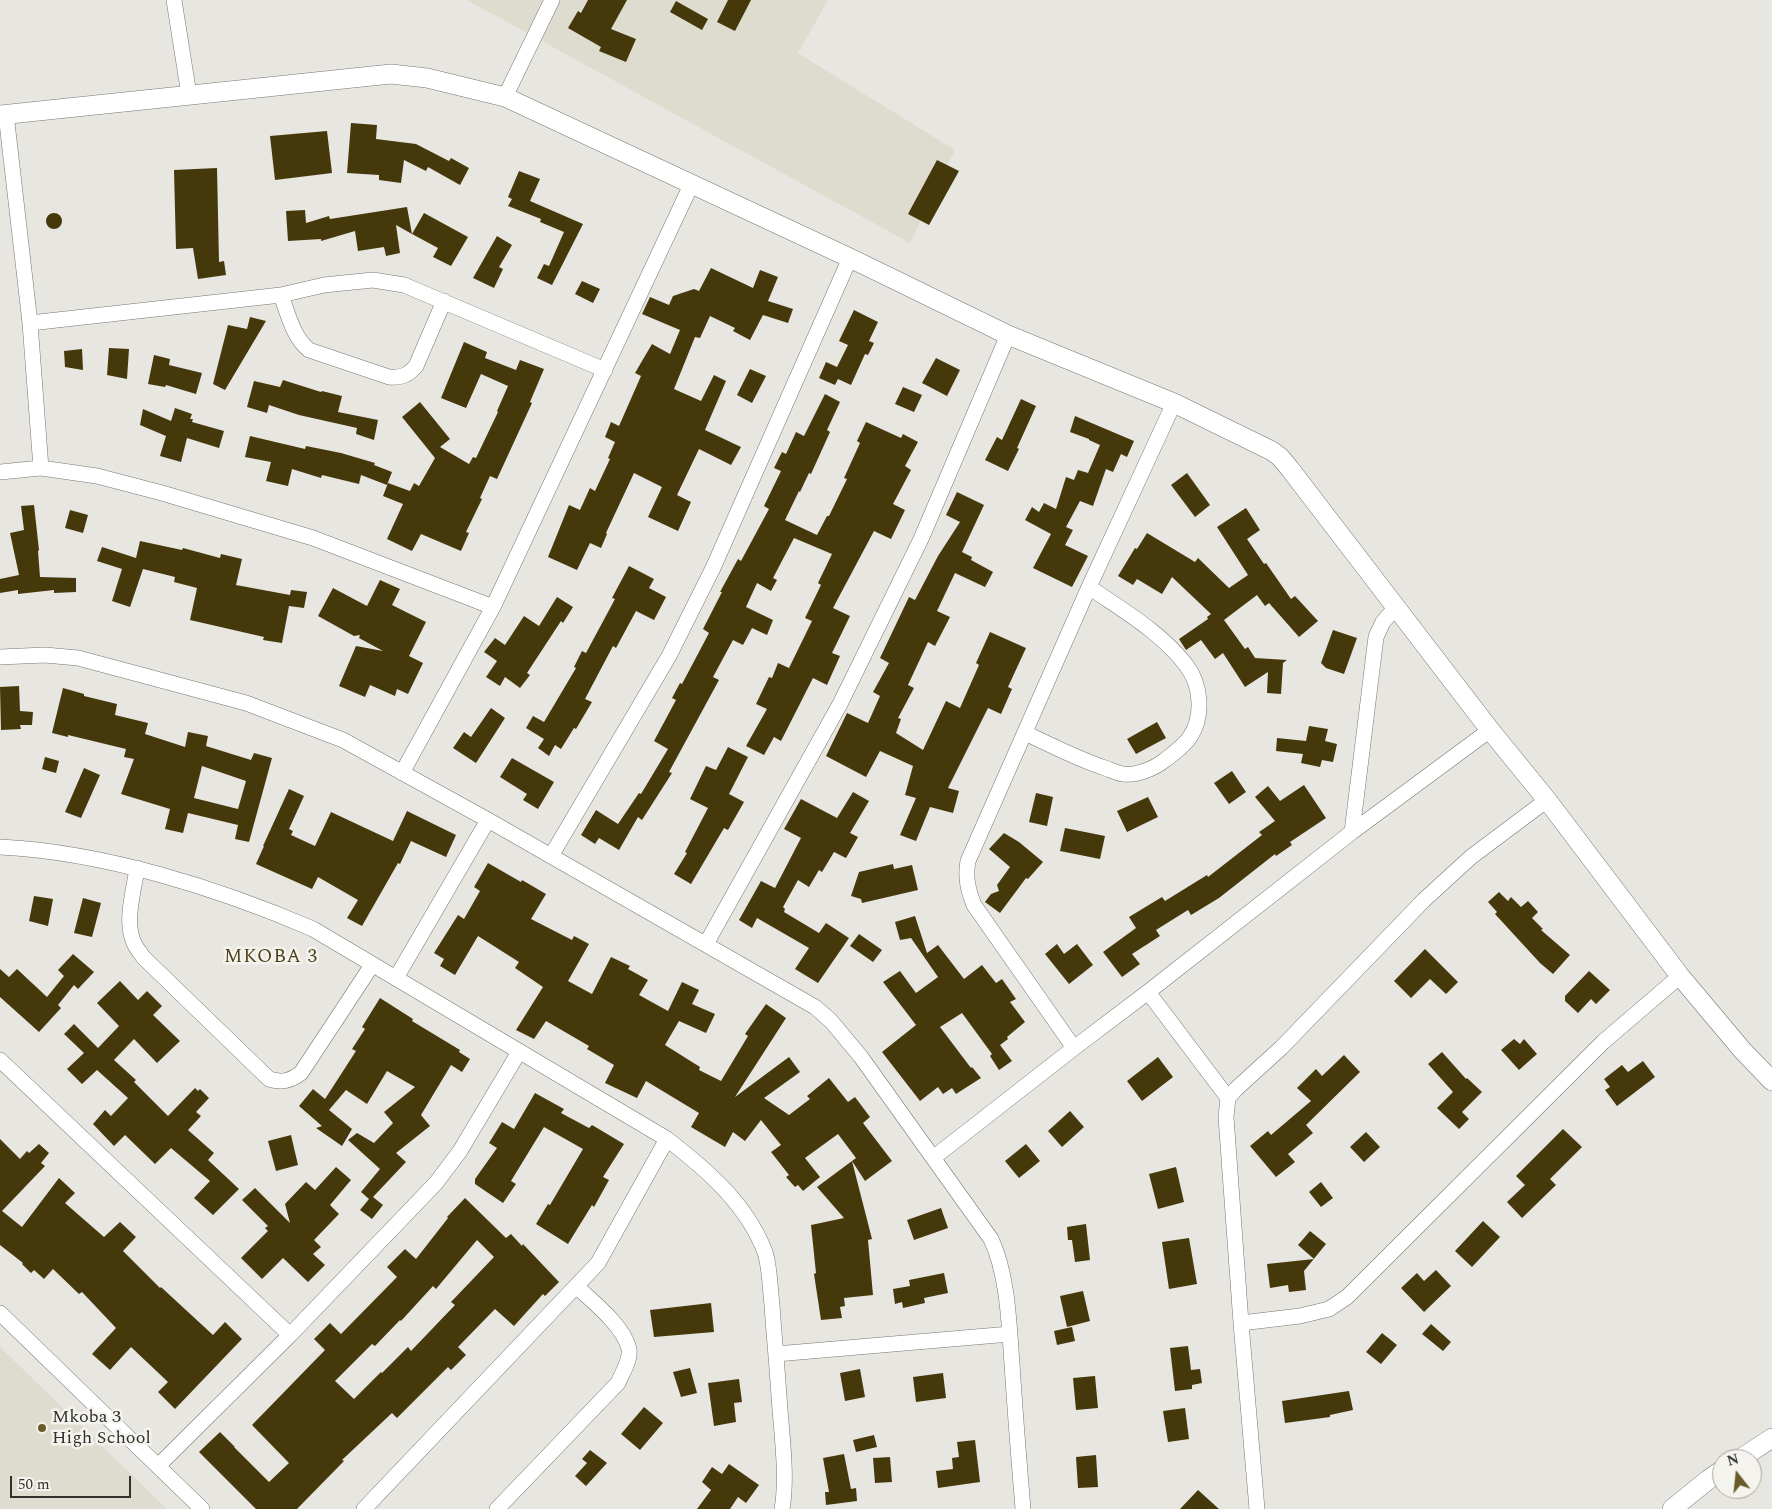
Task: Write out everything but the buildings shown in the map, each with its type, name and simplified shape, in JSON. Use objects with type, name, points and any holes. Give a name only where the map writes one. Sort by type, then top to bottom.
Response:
[{"type":"street","points":[[174,0],[188,95]]},
{"type":"street","points":[[506,97],[552,0]]},
{"type":"street","points":[[42,468],[30,323],[3,114],[391,74],[427,78],[506,97],[692,183],[1008,335],[1174,403],[1272,451],[1280,457],[1490,730],[1547,800],[1680,976],[1743,1051],[1772,1081]]},
{"type":"street","points":[[402,773],[493,607],[692,183]]},
{"type":"street","points":[[551,856],[669,656],[713,568],[850,258]]},
{"type":"street","points":[[30,323],[281,295],[324,285],[373,280],[404,285],[605,370]]},
{"type":"street","points":[[281,295],[296,334],[302,344],[309,350],[389,377],[400,378],[410,373],[416,366],[444,301]]},
{"type":"street","points":[[706,944],[840,704],[921,539],[1008,335]]},
{"type":"street","points":[[1074,1048],[974,905],[967,882],[968,860],[1089,587],[1174,403]]},
{"type":"street","points":[[0,472],[42,468],[106,478],[162,493],[313,538],[493,607]]},
{"type":"street","points":[[1025,733],[1085,761],[1124,774],[1146,770],[1160,764],[1179,749],[1191,736],[1199,713],[1199,693],[1188,666],[1155,634],[1089,587]]},
{"type":"street","points":[[1352,832],[1376,637],[1383,622],[1396,607]]},
{"type":"street","points":[[0,657],[37,655],[78,658],[246,703],[343,740],[488,820],[815,1007],[831,1021],[860,1057],[991,1239],[998,1253],[1010,1334],[1023,1509]]},
{"type":"street","points":[[933,1158],[1352,832],[1490,730]]},
{"type":"street","points":[[1257,1509],[1226,1117],[1228,1098],[1281,1048],[1424,900],[1471,857],[1547,800]]},
{"type":"street","points":[[396,978],[488,820]]},
{"type":"street","points":[[0,847],[34,849],[137,868],[262,907],[313,929],[667,1139],[705,1169],[730,1195],[751,1224],[765,1253],[770,1281],[776,1354],[784,1485],[782,1509]]},
{"type":"street","points":[[137,868],[130,918],[134,943],[143,957],[269,1078],[279,1082],[292,1080],[301,1073],[372,965]]},
{"type":"street","points":[[1241,1324],[1300,1316],[1330,1309],[1347,1297],[1603,1042],[1680,976]]},
{"type":"street","points":[[1148,992],[1228,1098]]},
{"type":"street","points":[[158,1466],[290,1335],[436,1183],[460,1151],[519,1052]]},
{"type":"street","points":[[0,1060],[290,1335]]},
{"type":"street","points":[[364,1509],[598,1263],[667,1139]]},
{"type":"street","points":[[496,1509],[618,1383],[627,1363],[629,1350],[624,1337],[612,1321],[576,1286]]},
{"type":"street","points":[[0,1313],[202,1509]]},
{"type":"street","points":[[776,1354],[1010,1334]]},
{"type":"street","points":[[1755,1449],[1772,1438]]},
{"type":"street","points":[[1681,1506],[1712,1479]]},
{"type":"shaded area","points":[[467,0],[828,0],[798,53],[955,150],[910,243]]},
{"type":"shaded area","name":"Mkoba 3 High School","points":[[0,1347],[167,1509],[0,1509]]},
{"type":"place","name":"Mkoba 3 High School","points":[[42,1428]]},
{"type":"district","name":"MKOBA 3","points":[[271,958]]}]
